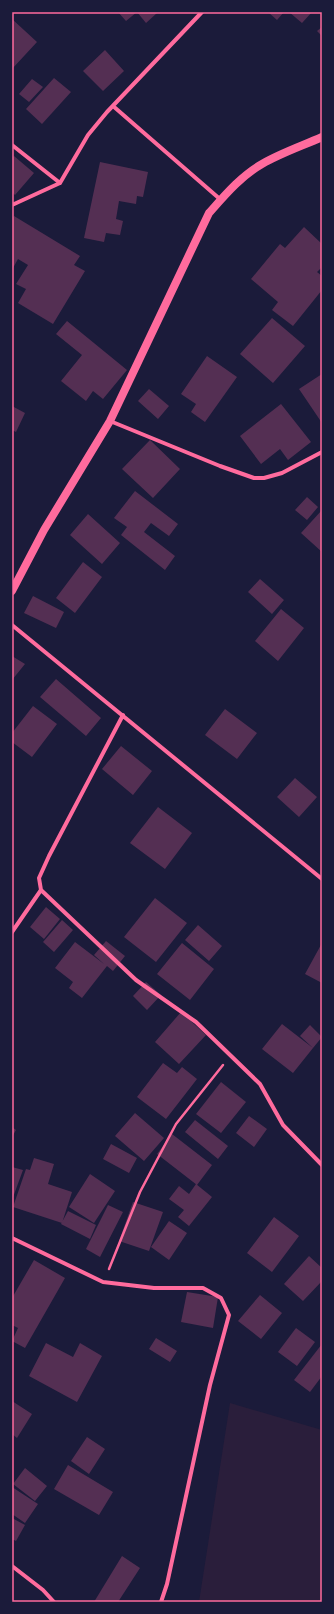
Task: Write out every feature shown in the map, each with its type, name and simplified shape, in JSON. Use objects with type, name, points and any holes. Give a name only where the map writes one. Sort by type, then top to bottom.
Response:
[{"type":"main road","points":[[12,591],[44,530],[110,421],[209,213],[243,178],[262,164],[322,137]]},
{"type":"street","points":[[12,205],[60,183],[88,135],[113,106],[202,12]]},
{"type":"street","points":[[113,106],[221,200]]},
{"type":"street","points":[[12,145],[60,183]]},
{"type":"street","points":[[110,421],[220,466],[254,478],[264,478],[282,472],[322,452]]},
{"type":"street","points":[[12,625],[322,879]]},
{"type":"street","points":[[123,716],[49,856],[39,878],[41,890],[136,980],[196,1022],[260,1084],[282,1125],[322,1165]]},
{"type":"street","points":[[12,932],[41,890]]},
{"type":"street","points":[[12,1238],[103,1282],[154,1288],[203,1288],[221,1298],[228,1315],[210,1385],[167,1584],[161,1602]]},
{"type":"street","points":[[12,1566],[43,1590],[54,1602]]},
{"type":"path","points":[[103,1282],[140,1192],[176,1124],[231,1056]]},
{"type":"shaded area","points":[[230,1403],[322,1430],[322,1602],[199,1602]]},
{"type":"building","points":[[118,12],[137,12],[126,21]]},
{"type":"building","points":[[137,12],[156,12],[157,13],[146,23]]},
{"type":"building","points":[[268,12],[284,12],[277,20]]},
{"type":"building","points":[[289,12],[312,12],[302,23]]},
{"type":"building","points":[[12,19],[37,42],[12,69]]},
{"type":"building","points":[[322,27],[322,36],[317,31]]},
{"type":"building","points":[[105,50],[124,71],[103,91],[83,71]]},
{"type":"building","points":[[54,78],[71,92],[42,124],[26,109]]},
{"type":"building","points":[[32,79],[43,87],[29,102],[19,94]]},
{"type":"building","points":[[14,156],[34,173],[15,195],[12,192],[12,158]]},
{"type":"building","points":[[100,162],[148,172],[143,197],[137,196],[136,204],[119,201],[116,219],[123,221],[120,235],[106,233],[104,242],[84,238]]},
{"type":"building","points":[[14,216],[80,256],[74,265],[85,271],[53,324],[18,303],[26,289],[16,284],[28,265],[18,259],[13,268],[12,267],[12,219]]},
{"type":"building","points":[[304,227],[322,244],[322,267],[317,272],[322,276],[322,290],[293,326],[272,310],[278,302],[251,279],[280,244],[285,248]]},
{"type":"building","points":[[272,318],[305,346],[273,383],[240,354]]},
{"type":"building","points":[[67,321],[127,370],[103,399],[93,391],[86,401],[61,381],[82,355],[56,334]]},
{"type":"building","points":[[207,356],[237,377],[205,422],[191,412],[196,404],[181,394]]},
{"type":"building","points":[[322,374],[322,423],[299,389]]},
{"type":"building","points":[[149,389],[169,406],[158,419],[138,401]]},
{"type":"building","points":[[281,404],[311,442],[288,460],[280,449],[261,464],[240,436]]},
{"type":"building","points":[[12,406],[25,413],[16,432],[12,430]]},
{"type":"building","points":[[150,440],[180,469],[153,498],[122,469]]},
{"type":"building","points":[[135,491],[178,524],[169,536],[151,523],[144,532],[175,556],[165,570],[121,535],[127,527],[114,518]]},
{"type":"building","points":[[307,497],[318,507],[307,520],[295,510]]},
{"type":"building","points":[[322,510],[322,552],[301,533]]},
{"type":"building","points":[[88,514],[120,543],[102,564],[70,535]]},
{"type":"building","points":[[83,562],[102,577],[75,613],[56,598]]},
{"type":"building","points":[[260,579],[284,600],[272,614],[248,592]]},
{"type":"building","points":[[33,596],[64,612],[56,628],[24,613]]},
{"type":"building","points":[[281,609],[304,628],[278,661],[255,641]]},
{"type":"building","points":[[12,656],[25,664],[12,680]]},
{"type":"building","points":[[56,679],[101,718],[86,736],[40,697]]},
{"type":"building","points":[[33,706],[57,724],[32,757],[12,742],[12,733]]},
{"type":"building","points":[[225,709],[257,733],[237,759],[205,735]]},
{"type":"building","points":[[121,746],[152,771],[133,795],[102,769]]},
{"type":"building","points":[[295,778],[317,797],[299,817],[277,797]]},
{"type":"building","points":[[158,807],[192,833],[165,869],[130,843]]},
{"type":"building","points":[[155,898],[187,923],[156,962],[124,937]]},
{"type":"building","points":[[46,907],[60,919],[44,939],[30,927]]},
{"type":"building","points":[[62,920],[73,930],[54,952],[43,942]]},
{"type":"building","points":[[198,925],[222,946],[209,961],[185,940]]},
{"type":"building","points":[[106,941],[125,956],[113,971],[107,966],[82,998],[69,988],[73,982],[55,968],[75,942],[104,964],[94,955]]},
{"type":"building","points":[[182,943],[214,969],[190,1000],[157,974]]},
{"type":"building","points":[[322,943],[322,983],[305,974]]},
{"type":"building","points":[[146,982],[161,995],[147,1010],[133,996]]},
{"type":"building","points":[[181,1012],[206,1035],[179,1064],[155,1042]]},
{"type":"building","points":[[282,1024],[313,1048],[293,1073],[262,1049]]},
{"type":"building","points":[[310,1025],[322,1037],[313,1048],[300,1036]]},
{"type":"building","points":[[163,1063],[177,1073],[182,1067],[197,1079],[166,1119],[137,1097]]},
{"type":"building","points":[[221,1082],[246,1102],[221,1133],[196,1114]]},
{"type":"building","points":[[135,1113],[164,1138],[144,1161],[115,1136]]},
{"type":"building","points":[[249,1116],[267,1129],[254,1147],[236,1133]]},
{"type":"building","points":[[195,1120],[228,1146],[218,1159],[185,1132]]},
{"type":"building","points":[[12,1127],[16,1130],[12,1137]]},
{"type":"building","points":[[172,1134],[212,1165],[197,1185],[157,1154]]},
{"type":"building","points":[[111,1144],[137,1158],[129,1173],[103,1159]]},
{"type":"building","points":[[34,1158],[54,1164],[48,1184],[72,1192],[62,1223],[13,1207],[26,1169],[30,1170]]},
{"type":"building","points":[[12,1167],[23,1170],[12,1200]]},
{"type":"building","points":[[90,1174],[115,1191],[94,1223],[69,1207]]},
{"type":"building","points":[[196,1184],[212,1197],[189,1226],[178,1217],[184,1210],[169,1199],[179,1186],[189,1194]]},
{"type":"building","points":[[133,1202],[163,1212],[149,1251],[119,1241]]},
{"type":"building","points":[[108,1205],[123,1212],[100,1257],[86,1249]]},
{"type":"building","points":[[68,1211],[96,1225],[90,1239],[61,1224]]},
{"type":"building","points":[[274,1217],[299,1236],[272,1272],[247,1253]]},
{"type":"building","points":[[169,1221],[187,1233],[169,1260],[151,1247]]},
{"type":"building","points":[[309,1256],[322,1268],[322,1281],[303,1301],[284,1284]]},
{"type":"building","points":[[34,1260],[65,1278],[25,1348],[12,1341],[18,1328],[12,1325],[12,1298]]},
{"type":"building","points":[[187,1292],[218,1297],[213,1328],[181,1322]]},
{"type":"building","points":[[260,1295],[282,1313],[261,1339],[238,1321]]},
{"type":"building","points":[[296,1328],[315,1342],[297,1366],[278,1352]]},
{"type":"building","points":[[156,1338],[177,1351],[170,1362],[149,1349]]},
{"type":"building","points":[[46,1343],[73,1357],[80,1343],[102,1356],[77,1402],[29,1376]]},
{"type":"building","points":[[322,1344],[322,1376],[310,1392],[294,1380]]},
{"type":"building","points":[[12,1401],[32,1414],[17,1438],[12,1434]]},
{"type":"building","points":[[87,1437],[105,1449],[89,1474],[71,1461]]},
{"type":"building","points":[[68,1465],[113,1492],[99,1515],[54,1489]]},
{"type":"building","points":[[25,1468],[47,1486],[35,1501],[13,1484]]},
{"type":"building","points":[[12,1487],[38,1504],[25,1523],[12,1514]]},
{"type":"building","points":[[12,1518],[25,1525],[16,1541],[12,1539]]},
{"type":"building","points":[[122,1556],[140,1568],[118,1602],[94,1602]]}]
